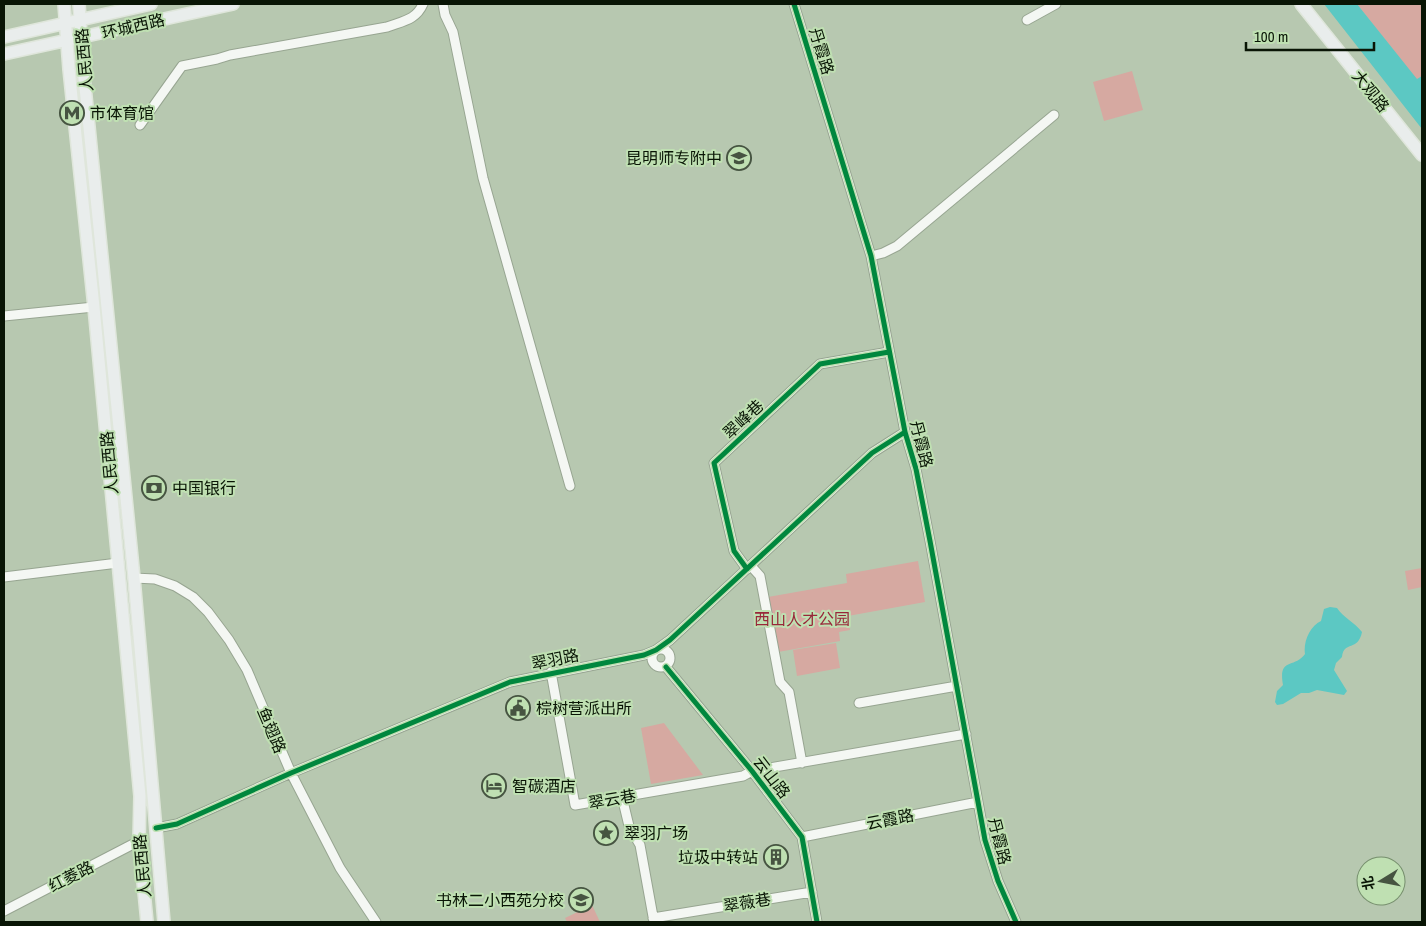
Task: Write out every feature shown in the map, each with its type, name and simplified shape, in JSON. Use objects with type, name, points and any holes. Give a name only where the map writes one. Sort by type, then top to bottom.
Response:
[{"type":"main road","name":"人民西路","points":[[64,4],[140,796],[139,841],[147,922]]},
{"type":"main road","name":"人民西路","points":[[80,4],[81,38],[134,578],[164,922]]},
{"type":"main road","name":"环城西路","points":[[4,37],[151,4]]},
{"type":"main road","name":"环城西路","points":[[4,54],[233,4]]},
{"type":"main road","name":"大观路","points":[[1300,4],[1422,156]]},
{"type":"street","points":[[140,125],[182,66],[230,55],[387,27],[409,20],[419,13],[423,4]]},
{"type":"street","points":[[443,4],[445,15],[453,32],[483,178],[570,486]]},
{"type":"street","name":"丹霞路","points":[[794,4],[871,256],[905,432],[916,469],[985,840],[998,881],[1016,922]]},
{"type":"street","points":[[1027,20],[1056,4]]},
{"type":"street","points":[[871,256],[883,253],[897,246],[1054,115]]},
{"type":"street","points":[[4,316],[94,307]]},
{"type":"street","name":"翠峰巷","points":[[749,567],[734,551],[714,463],[820,364],[889,352]]},
{"type":"street","name":"翠羽路","points":[[156,828],[177,824],[291,773],[510,682],[551,672],[644,655],[656,650],[670,640],[872,453],[905,432]]},
{"type":"street","points":[[4,577],[118,563]]},
{"type":"street","points":[[749,567],[760,576],[780,682],[790,692],[802,763]]},
{"type":"street","name":"鱼翅路","points":[[134,578],[155,579],[175,586],[193,597],[208,612],[229,640],[247,670],[291,773],[340,868],[376,922]]},
{"type":"street","name":"云山路","points":[[656,650],[653,653],[652,660],[659,667],[666,667],[752,771],[802,837],[817,922]]},
{"type":"street","name":"翠云巷","points":[[551,672],[575,805],[743,776],[752,771],[966,734]]},
{"type":"street","points":[[859,703],[956,686]]},
{"type":"street","name":"翠薇巷","points":[[622,797],[629,826],[640,846],[653,920],[812,892]]},
{"type":"street","name":"云霞路","points":[[802,837],[978,802]]},
{"type":"street","name":"红菱路","points":[[4,911],[139,841]]},
{"type":"green space","points":[[1357,4],[1422,4],[1422,76],[1417,80]]},
{"type":"green space","points":[[1132,71],[1143,110],[1104,121],[1093,82]]},
{"type":"green space","name":"西山人才公园","points":[[918,561],[925,602],[848,616],[850,630],[839,632],[840,641],[778,652],[768,597],[847,583],[846,574]]},
{"type":"green space","points":[[1422,568],[1422,587],[1408,590],[1405,571]]},
{"type":"green space","points":[[836,643],[840,668],[797,676],[793,650]]},
{"type":"green space","points":[[664,723],[703,775],[651,784],[641,728]]},
{"type":"green space","points":[[592,905],[600,922],[567,922],[565,918]]},
{"type":"water","points":[[1324,4],[1357,4],[1417,79],[1422,76],[1422,129]]},
{"type":"water","points":[[1330,607],[1337,608],[1362,632],[1357,642],[1345,649],[1334,670],[1347,691],[1344,695],[1317,690],[1301,693],[1283,704],[1277,705],[1275,702],[1277,691],[1283,685],[1283,670],[1305,654],[1305,644],[1308,635],[1317,623],[1321,621],[1324,609]]},
{"type":"cycle path","points":[[794,4],[871,256],[905,432],[916,469],[985,840],[998,881],[1016,922]]},
{"type":"cycle path","points":[[747,569],[734,551],[714,463],[820,364],[889,352]]},
{"type":"cycle path","points":[[156,828],[177,824],[291,773],[510,682],[644,655],[656,650],[670,640],[872,453],[905,432]]},
{"type":"cycle path","points":[[666,667],[752,771],[802,837],[817,922]]},
{"type":"place","name":"市体育馆","points":[[72,113]]},
{"type":"place","name":"昆明师专附中","points":[[739,158]]},
{"type":"place","name":"中国银行","points":[[154,488]]},
{"type":"place","name":"棕树营派出所","points":[[518,708]]},
{"type":"place","name":"智碳酒店","points":[[494,786]]},
{"type":"place","name":"翠羽广场","points":[[606,833]]},
{"type":"place","name":"垃圾中转站","points":[[776,857]]},
{"type":"place","name":"书林二小西苑分校","points":[[581,900]]}]
